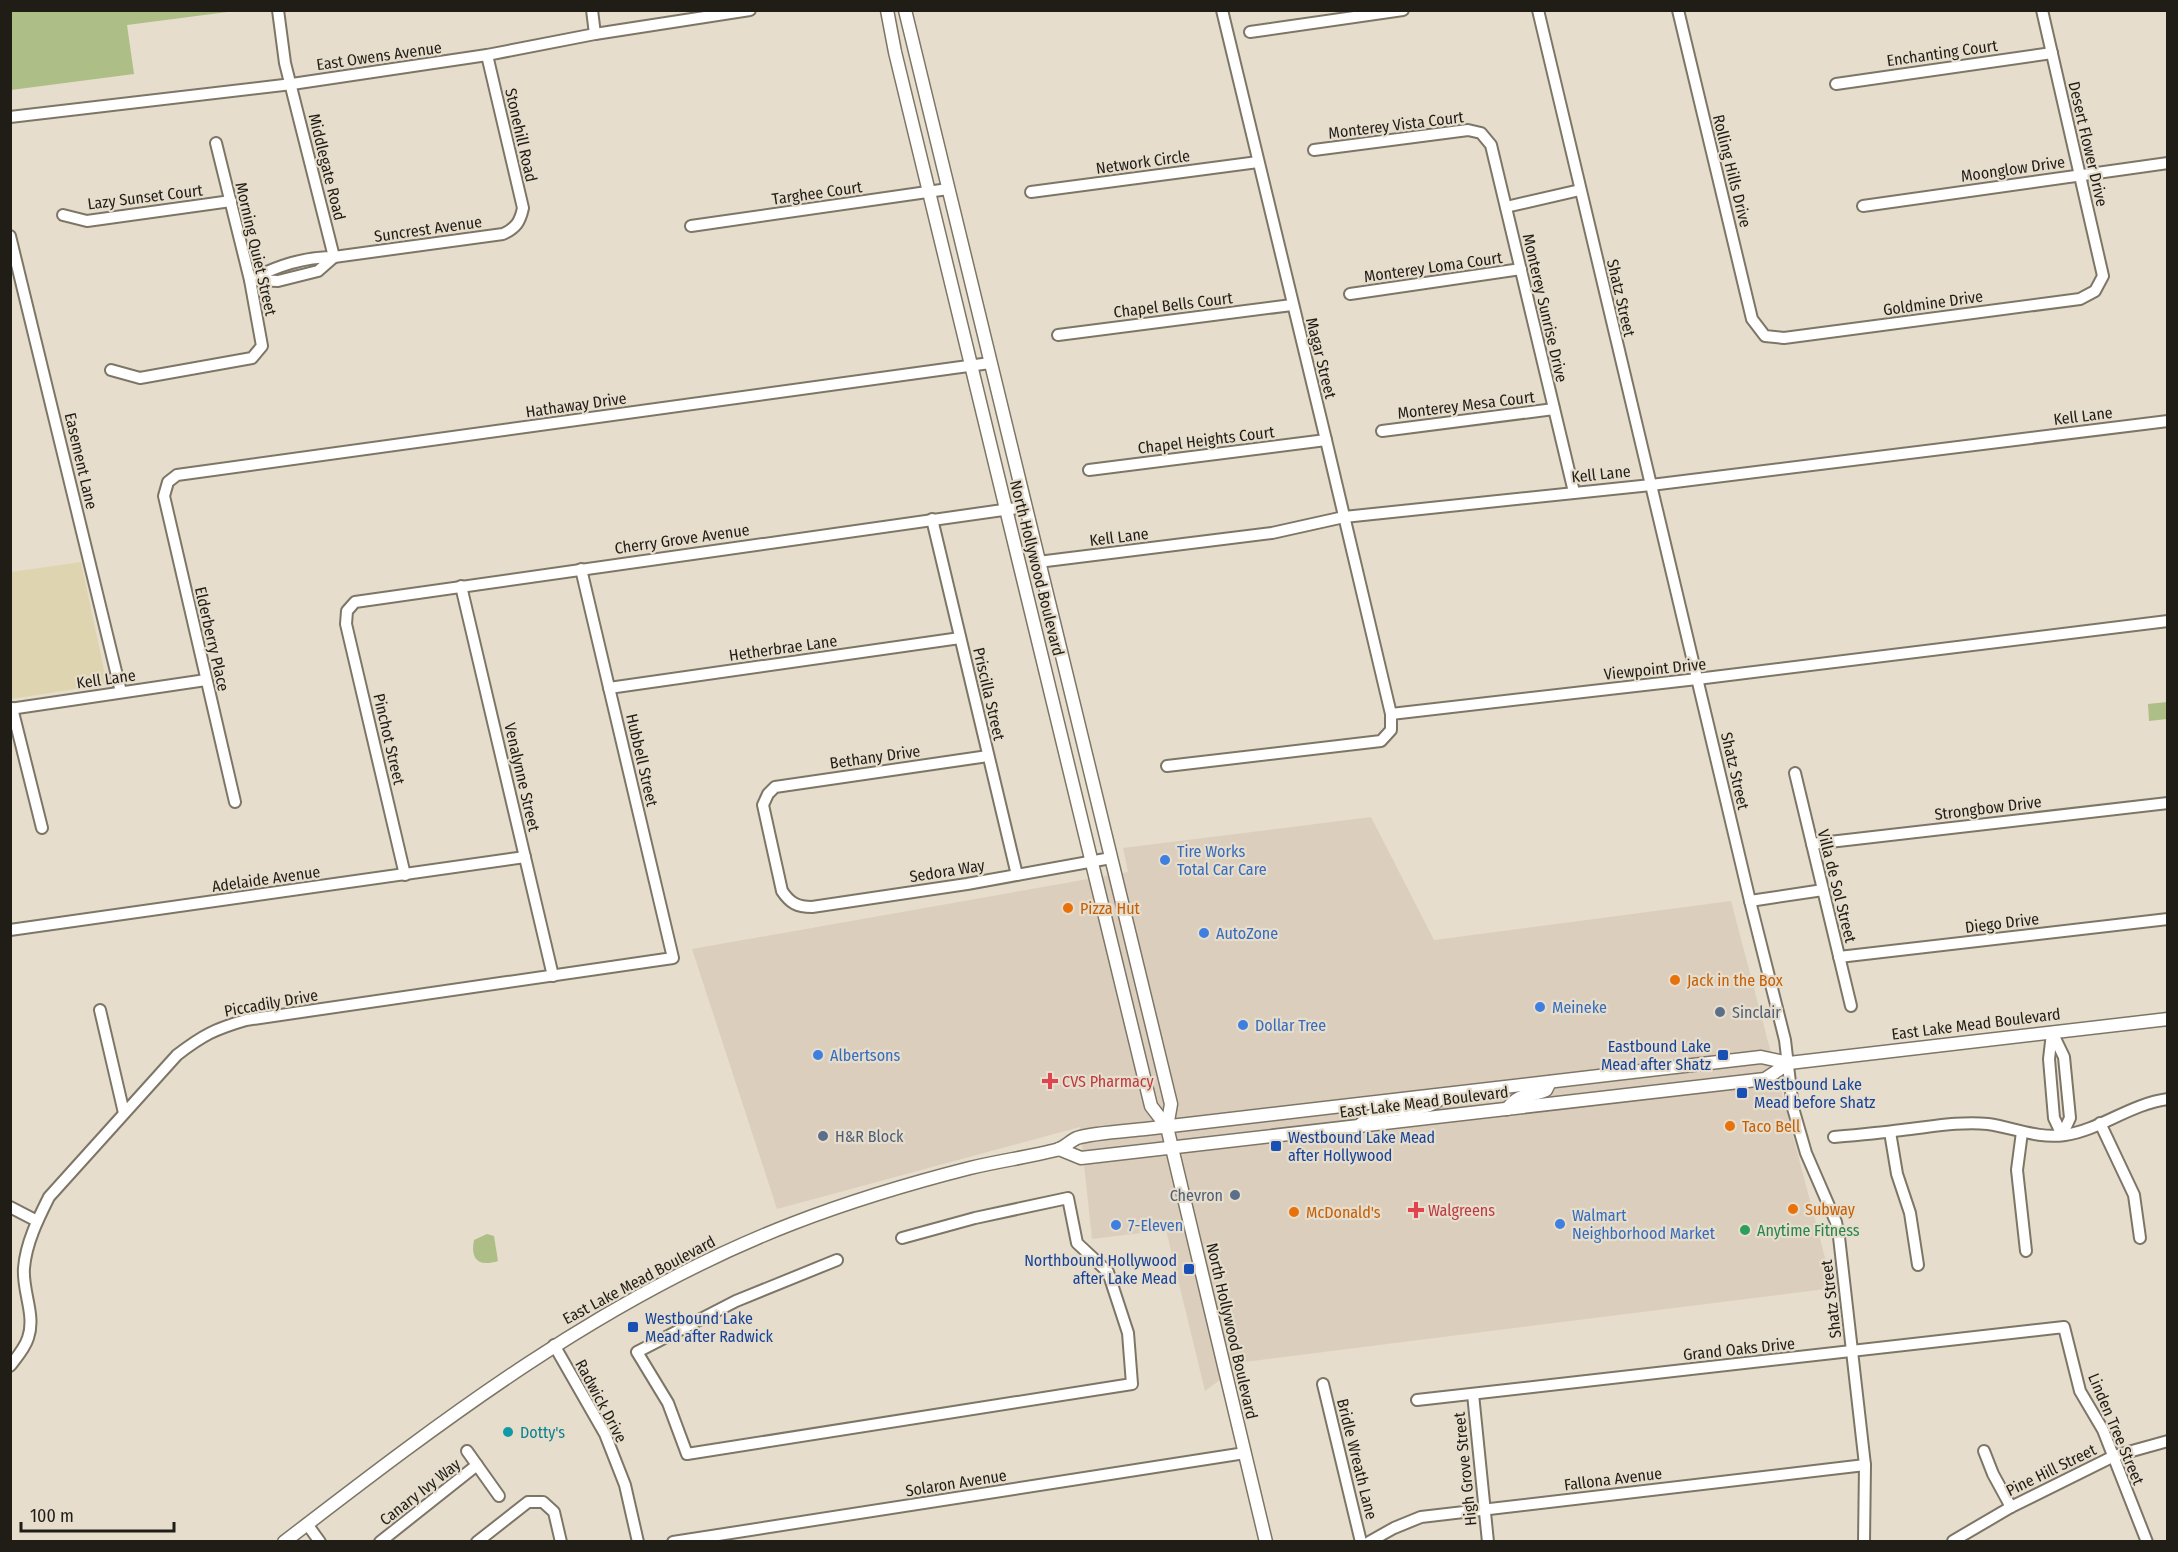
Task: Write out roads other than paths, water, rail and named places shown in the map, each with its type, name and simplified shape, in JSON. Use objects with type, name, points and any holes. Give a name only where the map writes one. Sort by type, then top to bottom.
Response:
[{"type":"main road","name":"North Hollywood Boulevard","points":[[887,10],[895,52],[1152,1109],[1167,1127]]},
{"type":"main road","name":"North Hollywood Boulevard","points":[[905,10],[1171,1104],[1167,1127],[1171,1147],[1266,1542]]},
{"type":"main road","points":[[1121,981],[1140,977]]},
{"type":"main road","name":"East Lake Mead Boulevard","points":[[284,1542],[488,1390],[554,1345],[694,1266],[793,1223],[915,1183],[996,1162],[1059,1149],[1077,1138],[1761,1057],[1789,1063],[2168,1019]]},
{"type":"main road","name":"East Lake Mead Boulevard","points":[[1059,1149],[1081,1158],[1765,1079],[1789,1063]]},
{"type":"main road","points":[[1507,1109],[1514,1099],[1546,1090],[1550,1082]]},
{"type":"main road","points":[[1359,1126],[1378,1112],[1434,1104],[1443,1095]]},
{"type":"street","points":[[278,10],[285,63],[292,84]]},
{"type":"street","points":[[592,10],[595,34]]},
{"type":"street","name":"East Owens Avenue","points":[[10,117],[292,84],[487,55],[595,34],[750,10]]},
{"type":"street","name":"Magar Street","points":[[1222,10],[1390,714]]},
{"type":"street","points":[[1250,32],[1403,10]]},
{"type":"street","name":"Shatz Street","points":[[1538,10],[1785,1040],[1793,1108],[1806,1153],[1836,1222],[1865,1465],[1864,1542]]},
{"type":"street","name":"Rolling Hills Drive","points":[[1678,10],[1752,319],[1765,336]]},
{"type":"street","name":"Desert Flower Drive","points":[[2042,10],[2103,276],[2100,284]]},
{"type":"street","name":"Enchanting Court","points":[[1836,84],[2052,53]]},
{"type":"street","name":"Stonehill Road","points":[[487,55],[523,208],[521,221]]},
{"type":"street","name":"Middlegate Road","points":[[292,84],[334,257]]},
{"type":"street","name":"Monterey Vista Court","points":[[1314,150],[1468,130],[1481,133]]},
{"type":"street","name":"Monterey Sunrise Drive","points":[[1481,133],[1491,145],[1574,492]]},
{"type":"street","name":"Morning Quiet Street","points":[[111,370],[140,378],[252,358],[262,346],[250,280],[216,143]]},
{"type":"street","name":"Network Circle","points":[[1031,192],[1258,162]]},
{"type":"street","name":"Moonglow Drive","points":[[1863,206],[2168,163]]},
{"type":"street","name":"Targhee Court","points":[[691,226],[948,189]]},
{"type":"street","points":[[1506,207],[1580,190]]},
{"type":"street","name":"Lazy Sunset Court","points":[[63,215],[87,221],[231,201]]},
{"type":"street","name":"Suncrest Avenue","points":[[250,280],[275,267],[313,257],[334,257],[503,234],[513,230],[521,221]]},
{"type":"street","name":"Easement Lane","points":[[10,236],[52,400],[121,692]]},
{"type":"street","name":"Monterey Loma Court","points":[[1350,294],[1521,269]]},
{"type":"street","name":"Goldmine Drive","points":[[1765,336],[1784,338],[2080,299],[2095,291],[2100,284]]},
{"type":"street","name":"Chapel Bells Court","points":[[1058,335],[1292,305]]},
{"type":"street","name":"Hathaway Drive","points":[[168,482],[177,475],[990,363]]},
{"type":"street","name":"Monterey Mesa Court","points":[[1382,431],[1554,409]]},
{"type":"street","name":"Kell Lane","points":[[1038,562],[1272,533],[1344,517],[1651,485],[2168,421]]},
{"type":"street","name":"Chapel Heights Court","points":[[1089,470],[1326,440]]},
{"type":"street","name":"Elderberry Place","points":[[168,482],[164,496],[235,802]]},
{"type":"street","name":"Cherry Grove Avenue","points":[[347,611],[355,602],[581,568],[1024,507]]},
{"type":"street","name":"Priscilla Street","points":[[932,519],[1017,875]]},
{"type":"street","name":"Hubbell Street","points":[[581,568],[674,958]]},
{"type":"street","name":"Venalynne Street","points":[[461,586],[553,975]]},
{"type":"street","name":"Pinchot Street","points":[[347,611],[346,624],[405,874]]},
{"type":"street","name":"Viewpoint Drive","points":[[1390,714],[2168,621]]},
{"type":"street","name":"Hetherbrae Lane","points":[[609,688],[960,638]]},
{"type":"street","name":"Kell Lane","points":[[11,708],[206,680]]},
{"type":"street","points":[[11,708],[42,828]]},
{"type":"street","points":[[1167,766],[1381,741],[1391,730],[1390,714]]},
{"type":"street","name":"Bethany Drive","points":[[788,900],[782,891],[763,805],[768,794],[775,787],[988,756]]},
{"type":"street","name":"Villa de Sol Street","points":[[1795,772],[1851,1006]]},
{"type":"street","name":"Strongbow Drive","points":[[1812,844],[2168,802]]},
{"type":"street","name":"Adelaide Avenue","points":[[10,930],[525,857]]},
{"type":"street","name":"Sedora Way","points":[[788,900],[799,907],[812,907],[967,884],[1111,858]]},
{"type":"street","points":[[1750,901],[1824,890]]},
{"type":"street","name":"Diego Drive","points":[[1839,957],[2168,919]]},
{"type":"street","name":"Piccadily Drive","points":[[10,1366],[28,1338],[31,1323],[24,1272],[25,1257],[37,1221],[49,1197],[177,1055],[197,1040],[217,1028],[246,1020],[674,958]]},
{"type":"street","points":[[100,1010],[124,1113]]},
{"type":"street","points":[[2052,1032],[2049,1059],[2054,1118],[2062,1136]]},
{"type":"street","points":[[1834,1137],[1961,1124],[1989,1124],[2039,1136],[2062,1136],[2078,1133],[2124,1112],[2168,1099]]},
{"type":"street","points":[[2100,1123],[2133,1195],[2140,1238]]},
{"type":"street","points":[[1890,1132],[1897,1174],[1910,1213],[1918,1265]]},
{"type":"street","points":[[2022,1132],[2018,1170],[2026,1251]]},
{"type":"street","points":[[837,1260],[735,1301],[637,1352],[668,1403],[687,1454],[1132,1384],[1128,1333],[1108,1272],[1077,1243],[1068,1198],[975,1218],[902,1238]]},
{"type":"street","points":[[10,1207],[37,1221]]},
{"type":"street","name":"Grand Oaks Drive","points":[[1417,1400],[2064,1327]]},
{"type":"street","name":"Linden Tree Street","points":[[2064,1327],[2080,1390],[2103,1431],[2147,1542]]},
{"type":"street","name":"Radwick Drive","points":[[554,1345],[605,1434],[625,1485],[638,1542]]},
{"type":"street","name":"Bridle Wreath Lane","points":[[1323,1383],[1361,1542]]},
{"type":"street","name":"High Grove Street","points":[[1473,1394],[1488,1542]]},
{"type":"street","name":"Pine Hill Street","points":[[1953,1541],[2011,1507],[2114,1456],[2168,1441]]},
{"type":"street","name":"Canary Ivy Way","points":[[467,1450],[499,1496]]},
{"type":"street","points":[[1984,1451],[1993,1474],[2011,1507]]},
{"type":"street","name":"Solaron Avenue","points":[[672,1542],[1245,1454]]},
{"type":"street","name":"Fallona Avenue","points":[[1370,1542],[1394,1528],[1421,1517],[1865,1465]]},
{"type":"street","name":"Canary Ivy Way","points":[[380,1542],[477,1466]]},
{"type":"street","points":[[477,1542],[528,1502],[543,1502],[554,1512],[561,1542]]},
{"type":"street","points":[[307,1524],[320,1542]]},
{"type":"place","name":"Tire Works Total Car Care","points":[[1165,860]]},
{"type":"place","name":"Pizza Hut","points":[[1068,908]]},
{"type":"place","name":"AutoZone","points":[[1204,933]]},
{"type":"place","name":"Jack in the Box","points":[[1675,980]]},
{"type":"place","name":"Meineke","points":[[1540,1007]]},
{"type":"place","name":"Sinclair","points":[[1720,1012]]},
{"type":"place","name":"Dollar Tree","points":[[1243,1025]]},
{"type":"place","name":"Albertsons","points":[[818,1055]]},
{"type":"place","name":"Eastbound Lake Mead after Shatz","points":[[1723,1055]]},
{"type":"place","name":"CVS Pharmacy","points":[[1050,1081]]},
{"type":"place","name":"Westbound Lake Mead before Shatz","points":[[1742,1093]]},
{"type":"place","name":"Taco Bell","points":[[1730,1126]]},
{"type":"place","name":"H&R Block","points":[[823,1136]]},
{"type":"place","name":"Westbound Lake Mead after Hollywood","points":[[1276,1146]]},
{"type":"place","name":"Chevron","points":[[1235,1195]]},
{"type":"place","name":"Subway","points":[[1793,1209]]},
{"type":"place","name":"Walgreens","points":[[1416,1210]]},
{"type":"place","name":"McDonald's","points":[[1294,1212]]},
{"type":"place","name":"Walmart Neighborhood Market","points":[[1560,1224]]},
{"type":"place","name":"7-Eleven","points":[[1116,1225]]},
{"type":"place","name":"Anytime Fitness","points":[[1745,1230]]},
{"type":"place","name":"Northbound Hollywood after Lake Mead","points":[[1189,1269]]},
{"type":"place","name":"Westbound Lake Mead after Radwick","points":[[633,1327]]},
{"type":"place","name":"Dotty's","points":[[508,1432]]}]
